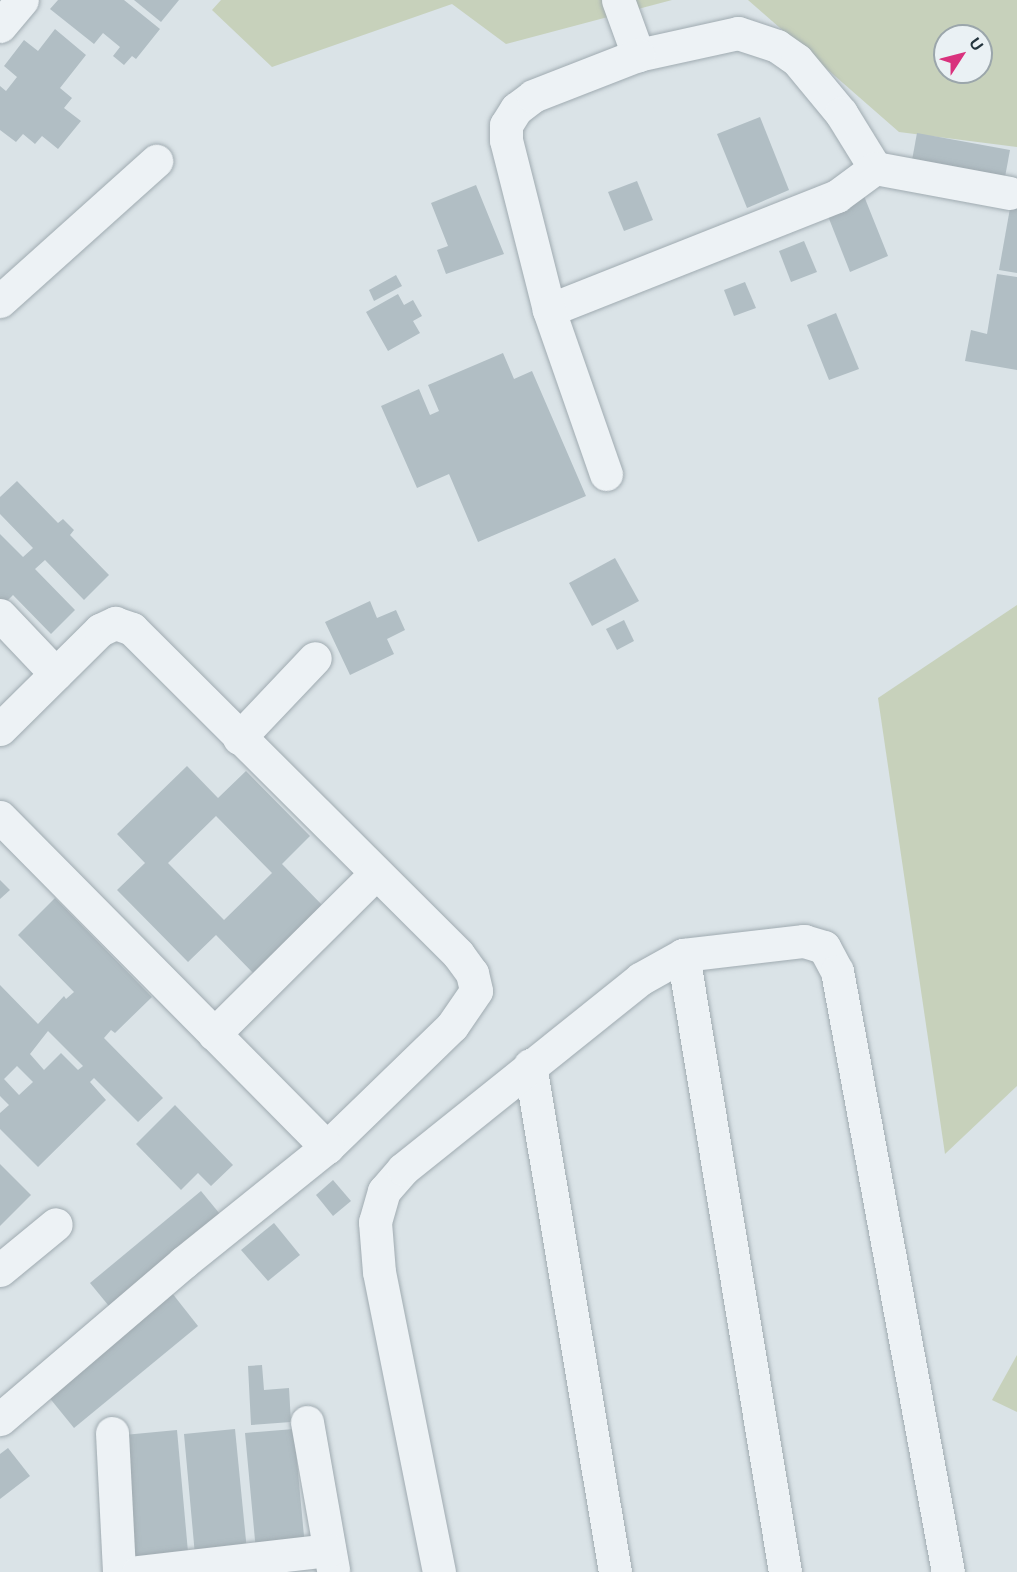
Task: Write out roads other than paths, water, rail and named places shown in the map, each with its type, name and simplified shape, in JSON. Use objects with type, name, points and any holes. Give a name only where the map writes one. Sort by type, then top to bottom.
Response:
[{"type":"street","points":[[0,26],[22,0]]},
{"type":"street","points":[[618,0],[638,55]]},
{"type":"street","points":[[606,474],[549,310],[506,140],[506,125],[516,109],[533,96],[638,55],[716,35],[758,36],[797,60],[841,113],[874,168]]},
{"type":"street","points":[[0,301],[156,161]]},
{"type":"street","points":[[549,310],[837,196],[874,168],[1010,193]]},
{"type":"street","points":[[0,615],[56,674]]},
{"type":"street","points":[[0,729],[100,630],[124,625],[139,635],[239,738],[458,954],[472,973],[476,991],[452,1026],[327,1148],[184,1262],[0,1419]]},
{"type":"street","points":[[239,738],[315,658]]},
{"type":"street","points":[[0,817],[327,1148]]},
{"type":"street","points":[[214,1034],[376,873]]},
{"type":"street","points":[[439,1572],[379,1272],[377,1207],[384,1191],[403,1169],[640,979],[683,955],[813,942],[833,959],[948,1572]]},
{"type":"street","points":[[683,955],[785,1572]]},
{"type":"street","points":[[530,1065],[615,1572]]},
{"type":"street","points":[[0,1270],[56,1224]]},
{"type":"street","points":[[138,1572],[331,1561],[307,1422]]},
{"type":"street","points":[[112,1433],[119,1572]]}]
